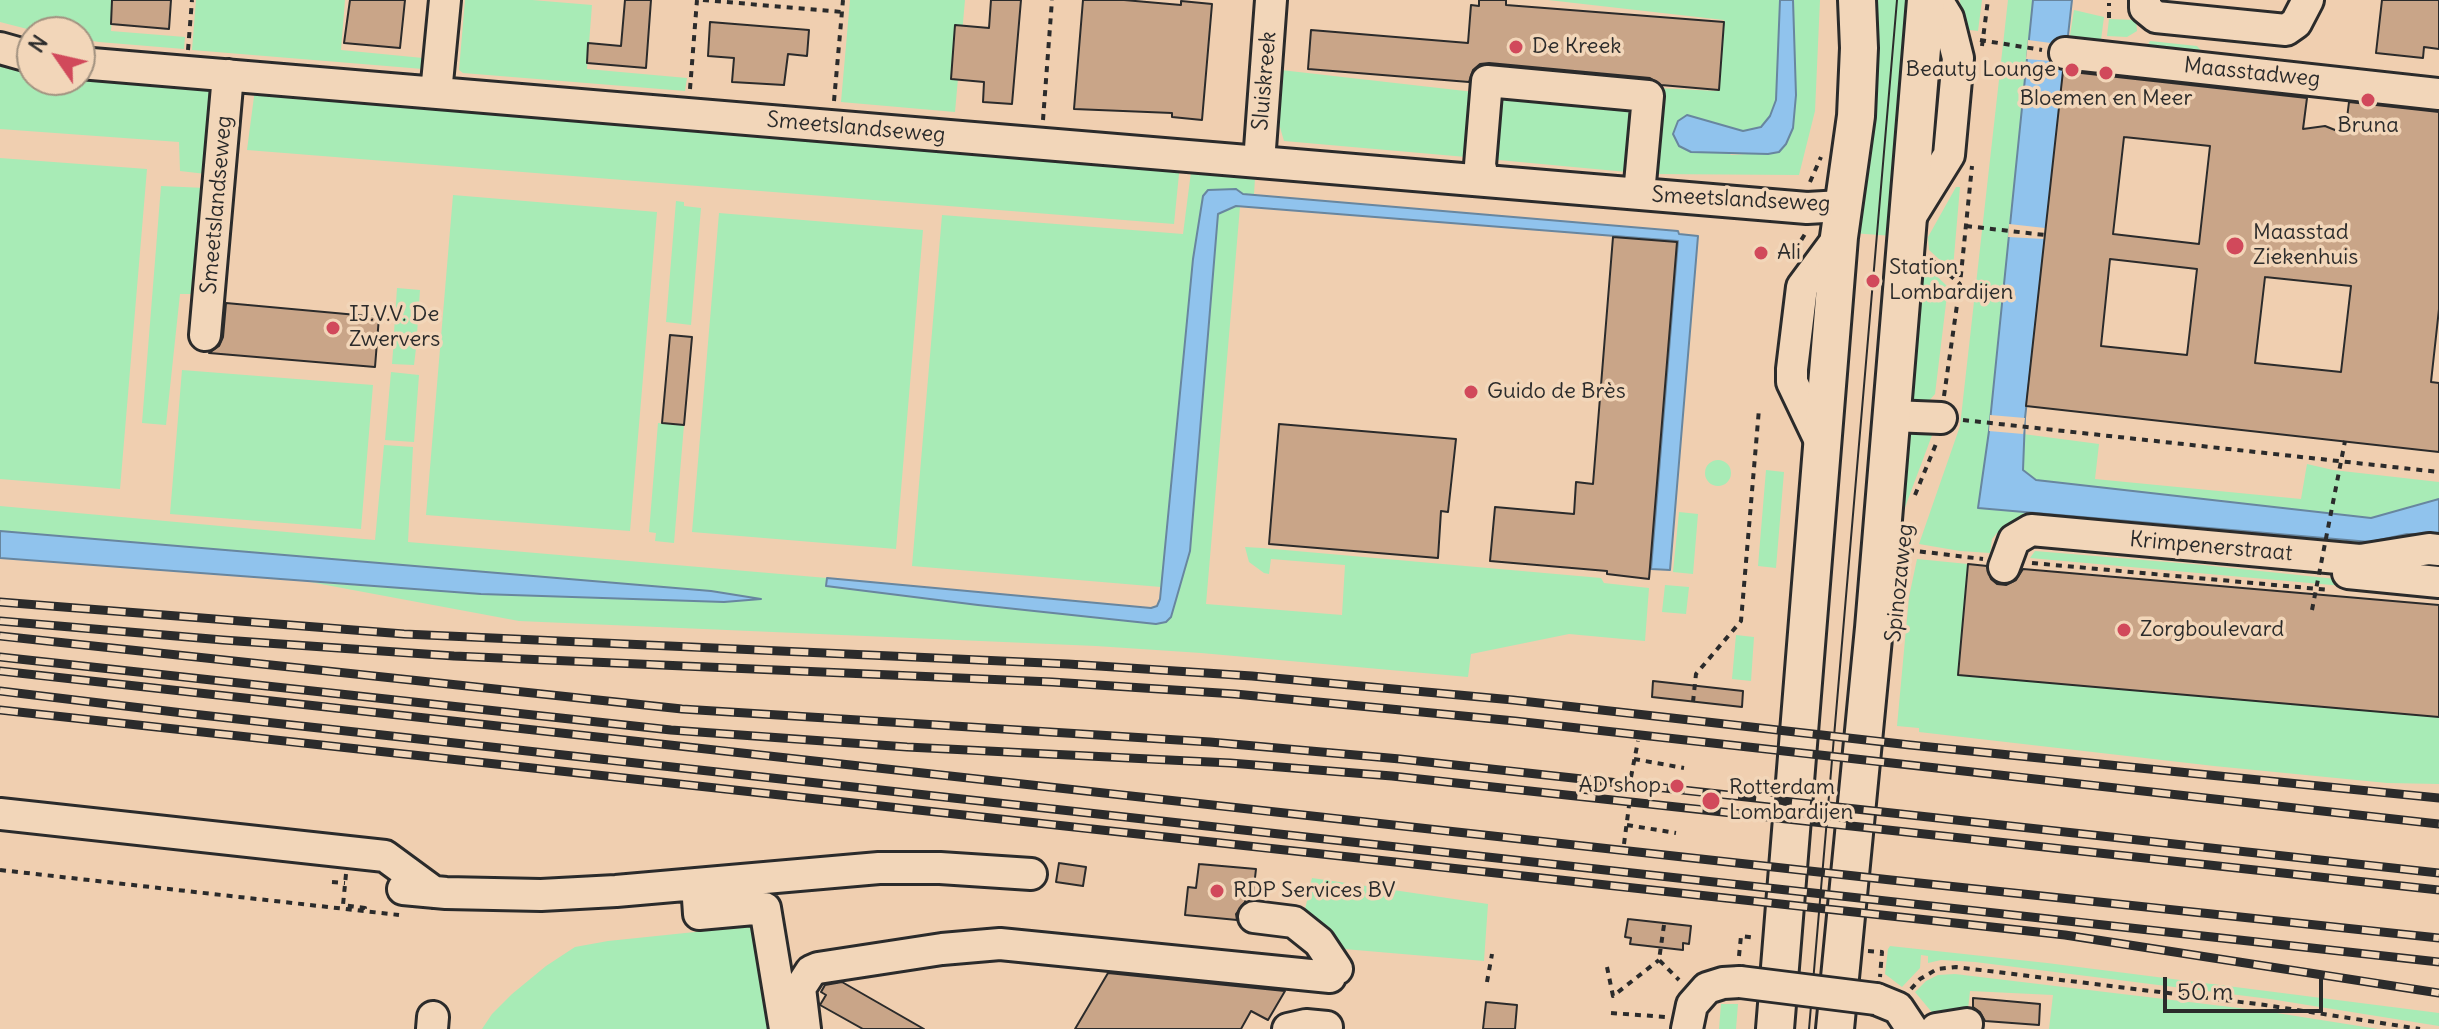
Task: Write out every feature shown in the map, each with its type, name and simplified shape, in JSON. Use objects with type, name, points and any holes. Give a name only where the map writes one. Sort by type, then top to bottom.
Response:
[{"type":"main road","points":[[1775,1029],[1841,221],[1856,116],[1859,48],[1857,0]]},
{"type":"main road","name":"Spinozaweg","points":[[1835,1029],[1874,628],[1926,0]]},
{"type":"street","points":[[436,93],[445,0]]},
{"type":"street","name":"Sluiskreek","points":[[1259,162],[1271,0]]},
{"type":"street","name":"Spinozaweg","points":[[1907,223],[1949,155],[1958,58],[1948,18],[1937,0]]},
{"type":"street","name":"Maasstadweg","points":[[2145,0],[2145,8],[2156,17],[2286,30],[2296,23],[2308,0]]},
{"type":"street","name":"Maasstadweg","points":[[2065,53],[2439,94]]},
{"type":"street","name":"Smeetslandseweg","points":[[96,64],[1807,208],[1841,221]]},
{"type":"street","name":"Smeetslandseweg","points":[[205,335],[228,75]]},
{"type":"street","name":"Smeetslandseweg","points":[[1484,180],[1480,165],[1487,81],[1648,96],[1639,194]]},
{"type":"street","points":[[1892,416],[1941,418]]},
{"type":"street","name":"Krimpenerstraat","points":[[2012,564],[2014,540],[2031,530],[2360,560],[2439,550]]},
{"type":"street","name":"Krimpenerstraat","points":[[2012,564],[2024,550],[2046,544],[2439,582]]},
{"type":"street","points":[[0,814],[385,856],[434,892]]},
{"type":"street","points":[[407,902],[434,892],[557,895],[879,868],[940,868],[1031,874]]},
{"type":"street","points":[[697,884],[699,914],[765,908],[785,1029]]},
{"type":"street","points":[[805,1029],[800,988],[811,971],[942,949],[1000,944],[1334,973],[1319,942],[1294,922],[1254,917]]},
{"type":"street","points":[[1687,1029],[1692,1005],[1707,988],[1723,983],[1739,969],[1892,1002]]},
{"type":"street","points":[[1936,1029],[1967,1024]]},
{"type":"street","points":[[1288,1029],[1306,1025],[1327,1027]]},
{"type":"path","points":[[187,72],[192,0]]},
{"type":"path","points":[[688,114],[700,0],[842,12]]},
{"type":"path","points":[[831,127],[843,0]]},
{"type":"path","points":[[1041,142],[1052,0]]},
{"type":"path","points":[[1981,56],[1988,0]]},
{"type":"path","points":[[2109,3],[2109,18]]},
{"type":"path","points":[[1971,40],[2027,49]]},
{"type":"path","name":"Spinozaweg","points":[[1915,496],[1937,441],[1941,418],[1973,161]]},
{"type":"path","points":[[1966,226],[2045,235]]},
{"type":"path","points":[[1693,702],[1696,674],[1741,621],[1759,409]]},
{"type":"path","points":[[1990,422],[2439,472]]},
{"type":"path","points":[[2312,610],[2345,441]]},
{"type":"path","points":[[1902,549],[2012,564],[2331,591]]},
{"type":"path","points":[[1631,777],[1638,741]]},
{"type":"path","points":[[1634,759],[1684,768]]},
{"type":"path","points":[[1624,844],[1629,806]]},
{"type":"path","points":[[1627,825],[1676,833]]},
{"type":"path","points":[[347,864],[343,905],[365,908],[365,913]]},
{"type":"path","points":[[0,870],[332,906],[365,913],[407,902]]},
{"type":"path","points":[[332,882],[345,883]]},
{"type":"path","points":[[1607,967],[1613,996],[1659,960],[1664,925]]},
{"type":"path","points":[[1739,969],[1741,936],[1758,938]]},
{"type":"path","points":[[1866,951],[1882,952],[1892,1002],[1937,969],[1956,967],[2265,1005],[2420,1029]]},
{"type":"path","points":[[1487,982],[1492,954]]},
{"type":"path","points":[[1659,960],[1681,982]]},
{"type":"path","points":[[1611,1013],[1646,1015]]},
{"type":"green space","points":[[0,0],[113,0],[111,31],[185,37],[184,49],[96,42],[96,16],[16,16],[16,26],[0,22]]},
{"type":"green space","points":[[196,0],[345,0],[341,50],[423,58],[423,69],[192,50]]},
{"type":"green space","points":[[465,0],[532,0],[592,5],[587,69],[687,78],[685,91],[463,73],[459,70]]},
{"type":"green space","points":[[850,0],[965,0],[955,112],[841,102]]},
{"type":"green space","points":[[1548,0],[1780,0],[1776,100],[1770,116],[1761,127],[1743,131],[1687,115],[1731,155],[1779,152],[1793,128],[1796,95],[1793,0],[1820,0],[1815,111],[1799,175],[1653,174],[1657,88],[1718,91],[1724,20]]},
{"type":"green space","points":[[1873,0],[1914,0],[1893,236],[1852,233]]},
{"type":"green space","points":[[1960,0],[1982,0],[1978,31],[1961,29]]},
{"type":"green space","points":[[2008,0],[2033,0],[1989,431],[1978,508],[2370,542],[2407,534],[2439,534],[2439,545],[2359,554],[2016,524],[1997,533],[1992,539],[1990,553],[1919,544],[1960,426]]},
{"type":"green space","points":[[2074,10],[2104,17],[2101,40],[2069,42]]},
{"type":"green space","points":[[2109,19],[2136,20],[2137,31],[2127,37],[2107,36]]},
{"type":"green space","points":[[2150,41],[2197,46],[2205,55],[2145,50]]},
{"type":"green space","points":[[0,57],[16,61],[16,96],[96,96],[96,76],[214,89],[206,174],[180,171],[179,142],[0,129]]},
{"type":"green space","points":[[1281,70],[1474,92],[1466,157],[1284,141],[1277,117]]},
{"type":"green space","points":[[255,89],[1180,164],[1174,224],[247,150]]},
{"type":"green space","points":[[1501,93],[1637,109],[1627,172],[1488,159]]},
{"type":"green space","points":[[0,158],[147,169],[120,489],[0,479]]},
{"type":"green space","points":[[1191,172],[1255,178],[1254,195],[1243,194],[1236,189],[1208,190],[1193,259],[1161,587],[912,566],[942,215],[1183,234]]},
{"type":"green space","points":[[161,186],[205,188],[196,294],[180,294],[166,425],[142,423]]},
{"type":"green space","points":[[1956,187],[1960,187],[1953,268],[1949,268],[1929,250],[1928,237]]},
{"type":"green space","points":[[453,195],[657,212],[630,531],[426,515]]},
{"type":"green space","points":[[676,201],[684,202],[684,206],[701,208],[691,325],[666,322]]},
{"type":"green space","points":[[1240,207],[1206,604],[1342,615],[1345,565],[1271,559],[1269,574],[1264,573],[1249,562],[1245,547],[1262,548],[1601,578],[1604,583],[1649,588],[1645,641],[1569,634],[1471,654],[1468,677],[1096,646],[519,621],[310,582],[481,594],[759,599],[710,591],[0,531],[0,506],[375,540],[384,445],[413,447],[408,542],[827,578],[827,586],[1156,624],[1166,622],[1171,617],[1190,551],[1218,214]]},
{"type":"green space","points":[[719,213],[923,230],[896,549],[692,532]]},
{"type":"green space","points":[[1919,259],[1948,287],[1935,394],[1927,403],[1914,403],[1909,399]]},
{"type":"green space","points":[[397,288],[420,290],[417,334],[394,333]]},
{"type":"green space","points":[[394,338],[417,340],[414,365],[392,364]]},
{"type":"green space","points":[[182,370],[373,385],[361,529],[170,514]]},
{"type":"green space","points":[[391,372],[419,375],[414,442],[385,440]]},
{"type":"green space","points":[[658,423],[684,425],[674,543],[655,541],[656,533],[649,532]]},
{"type":"green space","points":[[1911,429],[1934,430],[1895,534],[1904,436]]},
{"type":"green space","points":[[2023,434],[2099,444],[2095,479],[2301,499],[2307,464],[2333,470],[2439,482],[2439,499],[2371,518],[2036,480],[2023,470]]},
{"type":"green space","points":[[1718,460],[1727,464],[1731,473],[1727,482],[1718,486],[1709,482],[1705,473],[1709,464]]},
{"type":"green space","points":[[1766,470],[1784,472],[1776,568],[1758,566]]},
{"type":"green space","points":[[1679,512],[1698,514],[1693,574],[1673,572]]},
{"type":"green space","points":[[2035,551],[2412,587],[2377,589],[2030,558]]},
{"type":"green space","points":[[1917,559],[1968,564],[1959,675],[2439,717],[2439,784],[2387,783],[2214,766],[1919,732],[1919,728],[1897,726],[1909,597]]},
{"type":"green space","points":[[1665,585],[1689,587],[1686,614],[1662,612]]},
{"type":"green space","points":[[1736,635],[1754,637],[1751,681],[1732,679]]},
{"type":"green space","points":[[1312,878],[1488,904],[1484,961],[1344,949],[1330,928],[1304,914]]},
{"type":"green space","points":[[753,926],[772,1029],[482,1029],[512,994],[575,947]]},
{"type":"green space","points":[[1890,946],[2439,1013],[2439,1026],[2270,999],[1975,962],[1941,960],[1928,963],[1928,956],[1921,955],[1920,968],[1902,987],[1885,974]]},
{"type":"green space","points":[[1955,974],[2264,1011],[2378,1029],[2049,1029],[2053,995],[1970,991],[1967,1019],[1935,1016],[1915,992],[1938,975]]},
{"type":"green space","points":[[1721,1004],[1738,1004],[1736,1029],[1719,1029]]},
{"type":"water","points":[[1780,0],[1793,0],[1796,95],[1793,128],[1786,144],[1779,152],[1768,154],[1691,152],[1679,146],[1673,134],[1678,121],[1687,115],[1743,131],[1761,127],[1770,116],[1776,100]]},
{"type":"water","points":[[2033,0],[2072,0],[2025,418],[2023,470],[2036,480],[2371,518],[2439,499],[2439,534],[2407,534],[2370,542],[1978,508],[1989,431]]},
{"type":"water","points":[[1236,189],[1243,194],[1678,231],[1679,234],[1698,236],[1670,570],[1651,569],[1678,241],[1236,206],[1218,214],[1190,551],[1171,617],[1166,622],[1156,624],[826,586],[827,578],[1151,608],[1157,606],[1193,259],[1203,196],[1208,190]]},
{"type":"water","points":[[0,531],[711,591],[761,599],[724,602],[481,594],[0,558]]},
{"type":"pier","points":[[2028,40],[2066,45],[2064,62],[2026,59]]},
{"type":"pier","points":[[2009,224],[2045,228],[2044,239],[2008,237]]},
{"type":"pier","points":[[1990,415],[2025,418],[2023,434],[1989,431]]},
{"type":"building","points":[[112,0],[171,0],[169,29],[111,24]]},
{"type":"building","points":[[350,0],[405,0],[400,48],[344,43]]},
{"type":"building","points":[[625,0],[651,0],[646,68],[587,63],[588,43],[621,46]]},
{"type":"building","points":[[991,0],[1021,0],[1012,104],[983,102],[984,82],[951,79],[955,25],[989,28]]},
{"type":"building","points":[[1083,0],[1212,4],[1202,120],[1172,117],[1172,113],[1074,109]]},
{"type":"building","name":"De Kreek","points":[[1479,0],[1506,0],[1506,5],[1724,22],[1719,90],[1661,85],[1650,78],[1489,63],[1480,64],[1473,70],[1469,82],[1308,69],[1311,30],[1468,43],[1471,5],[1479,6]]},
{"type":"building","points":[[2382,0],[2439,0],[2439,49],[2424,47],[2423,58],[2376,53]]},
{"type":"building","points":[[710,22],[809,30],[807,56],[788,54],[784,85],[732,82],[734,58],[708,56]]},
{"type":"building","points":[[2063,71],[2307,98],[2303,129],[2325,126],[2345,134],[2349,102],[2439,112],[2439,309],[2431,382],[2439,383],[2439,452],[2026,406]],"holes":[[[2124,137],[2210,146],[2199,244],[2113,234]],[[2110,259],[2197,269],[2187,355],[2101,346]],[[2265,277],[2351,286],[2341,372],[2255,363]]]},
{"type":"building","points":[[1613,237],[1677,242],[1649,579],[1607,574],[1607,571],[1490,561],[1495,507],[1574,514],[1576,482],[1593,484]]},
{"type":"building","points":[[226,303],[379,317],[375,367],[209,353],[219,346],[223,337]]},
{"type":"building","points":[[670,335],[692,337],[684,425],[662,423]]},
{"type":"building","points":[[1279,424],[1456,439],[1448,512],[1441,511],[1438,558],[1269,544]]},
{"type":"building","name":"Zorgboulevard","points":[[1968,564],[1987,566],[1991,579],[1997,584],[2006,585],[2016,580],[2023,569],[2439,605],[2439,717],[1958,675]]},
{"type":"building","points":[[1653,681],[1743,691],[1742,707],[1652,697]]},
{"type":"building","points":[[1059,863],[1086,867],[1083,886],[1056,882]]},
{"type":"building","name":"RDP Services BV","points":[[1199,864],[1256,869],[1253,895],[1246,894],[1245,902],[1236,914],[1237,920],[1185,915],[1188,887],[1196,888]]},
{"type":"building","points":[[1628,919],[1691,926],[1689,944],[1683,943],[1683,950],[1630,944],[1631,938],[1625,937]]},
{"type":"building","points":[[1108,973],[1285,991],[1268,1020],[1251,1011],[1241,1029],[1075,1029]]},
{"type":"building","points":[[842,982],[924,1029],[863,1029],[820,1005],[826,995],[821,992],[825,985]]},
{"type":"building","points":[[1973,998],[2040,1004],[2039,1025],[1985,1021],[1973,1007]]},
{"type":"building","points":[[1486,1002],[1517,1005],[1515,1029],[1483,1029]]},
{"type":"tram line","points":[[1809,1029],[1897,0]]},
{"type":"railway","points":[[0,602],[404,634],[1068,664],[1252,676],[1513,700],[1910,745],[2439,798]]},
{"type":"railway","points":[[0,621],[454,656],[1052,682],[1235,694],[1515,721],[2439,824]]},
{"type":"railway","points":[[0,636],[682,709],[1210,742],[1400,759],[2439,873]]},
{"type":"railway","points":[[0,657],[671,730],[907,747],[1230,763],[1392,776],[2439,890]]},
{"type":"railway","points":[[0,671],[2439,938]]},
{"type":"railway","points":[[0,691],[2439,962]]},
{"type":"railway","points":[[0,710],[2065,935],[2439,993]]},
{"type":"place","name":"De Kreek","points":[[1516,47]]},
{"type":"place","name":"Beauty Lounge","points":[[2072,70]]},
{"type":"place","name":"Bloemen en Meer","points":[[2106,73]]},
{"type":"place","name":"Bruna","points":[[2368,100]]},
{"type":"place","name":"Maasstad Ziekenhuis","points":[[2235,246]]},
{"type":"place","name":"Ali","points":[[1761,253]]},
{"type":"place","name":"Station Lombardijen","points":[[1873,281]]},
{"type":"place","name":"IJ.V.V. De Zwervers","points":[[333,328]]},
{"type":"place","name":"Guido de Brès","points":[[1471,392]]},
{"type":"place","name":"Zorgboulevard","points":[[2124,630]]},
{"type":"place","name":"AD shop","points":[[1677,786]]},
{"type":"place","name":"Rotterdam Lombardijen","points":[[1711,801]]},
{"type":"place","name":"RDP Services BV","points":[[1217,891]]}]
